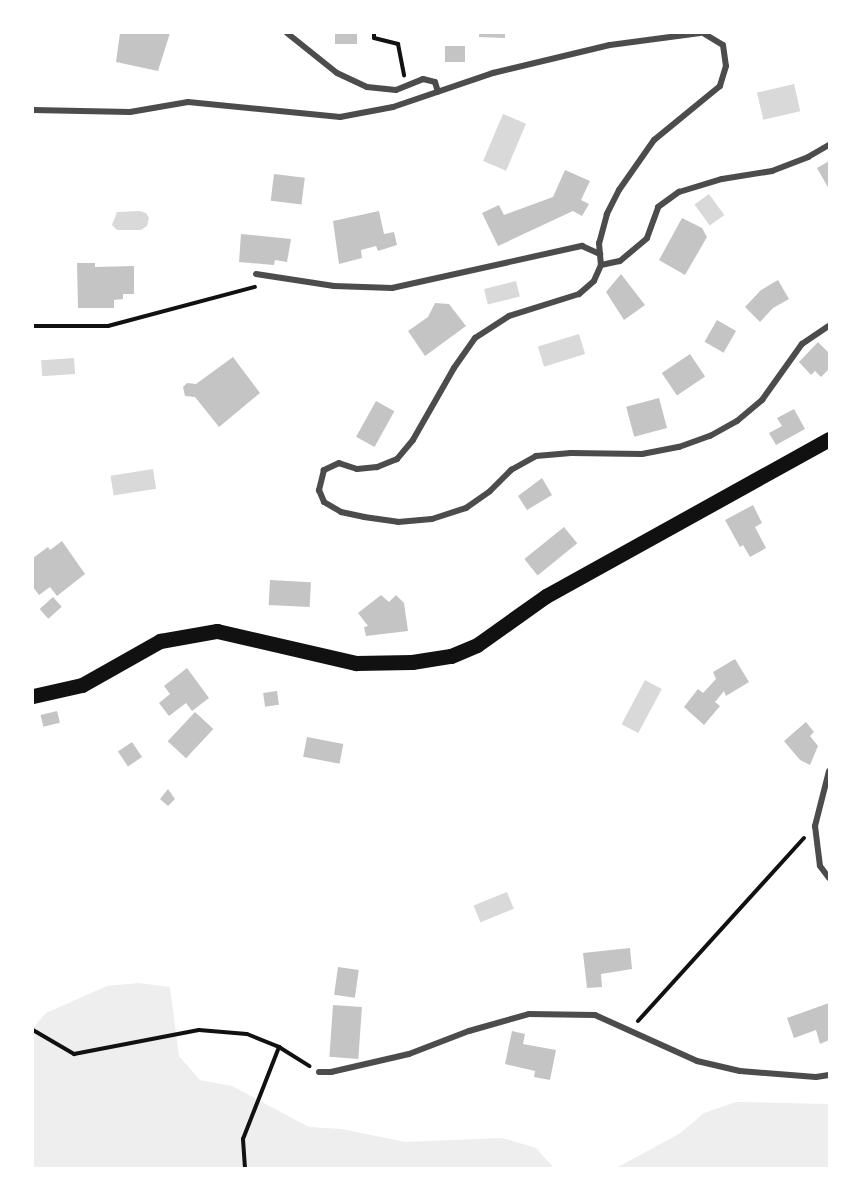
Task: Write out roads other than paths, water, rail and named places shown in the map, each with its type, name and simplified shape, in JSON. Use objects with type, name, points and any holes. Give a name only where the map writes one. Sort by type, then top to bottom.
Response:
[{"type":"main road","points":[[33,696],[82,685],[160,641],[217,631],[356,663],[412,662],[451,656],[477,645],[546,596],[829,440]]},
{"type":"street","points":[[288,33],[337,73],[367,87],[384,90],[406,87],[423,79],[435,82],[438,92]]},
{"type":"street","points":[[33,110],[130,112],[188,102],[340,117],[393,107],[493,73],[610,45],[701,33],[723,45],[726,66],[720,86],[654,140],[619,190],[607,214],[599,243],[601,265],[594,281],[579,294],[509,316],[475,338],[454,368],[413,440],[397,459],[377,468],[357,469],[339,463],[324,470],[319,490],[324,502],[341,512],[398,522],[432,519],[466,508],[511,470],[536,456],[571,453],[642,454],[679,447],[710,436],[737,421],[762,400],[802,344],[829,326]]},
{"type":"street","points":[[601,265],[620,261],[647,238],[658,207],[679,192],[722,179],[772,171],[808,157],[829,145]]},
{"type":"street","points":[[256,274],[334,286],[392,288],[582,246],[600,254]]},
{"type":"street","points":[[829,771],[815,826],[820,866],[829,878]]},
{"type":"street","points":[[319,1072],[331,1072],[409,1054],[469,1031],[529,1014],[595,1015],[698,1061],[740,1071],[816,1077],[829,1075]]}]
